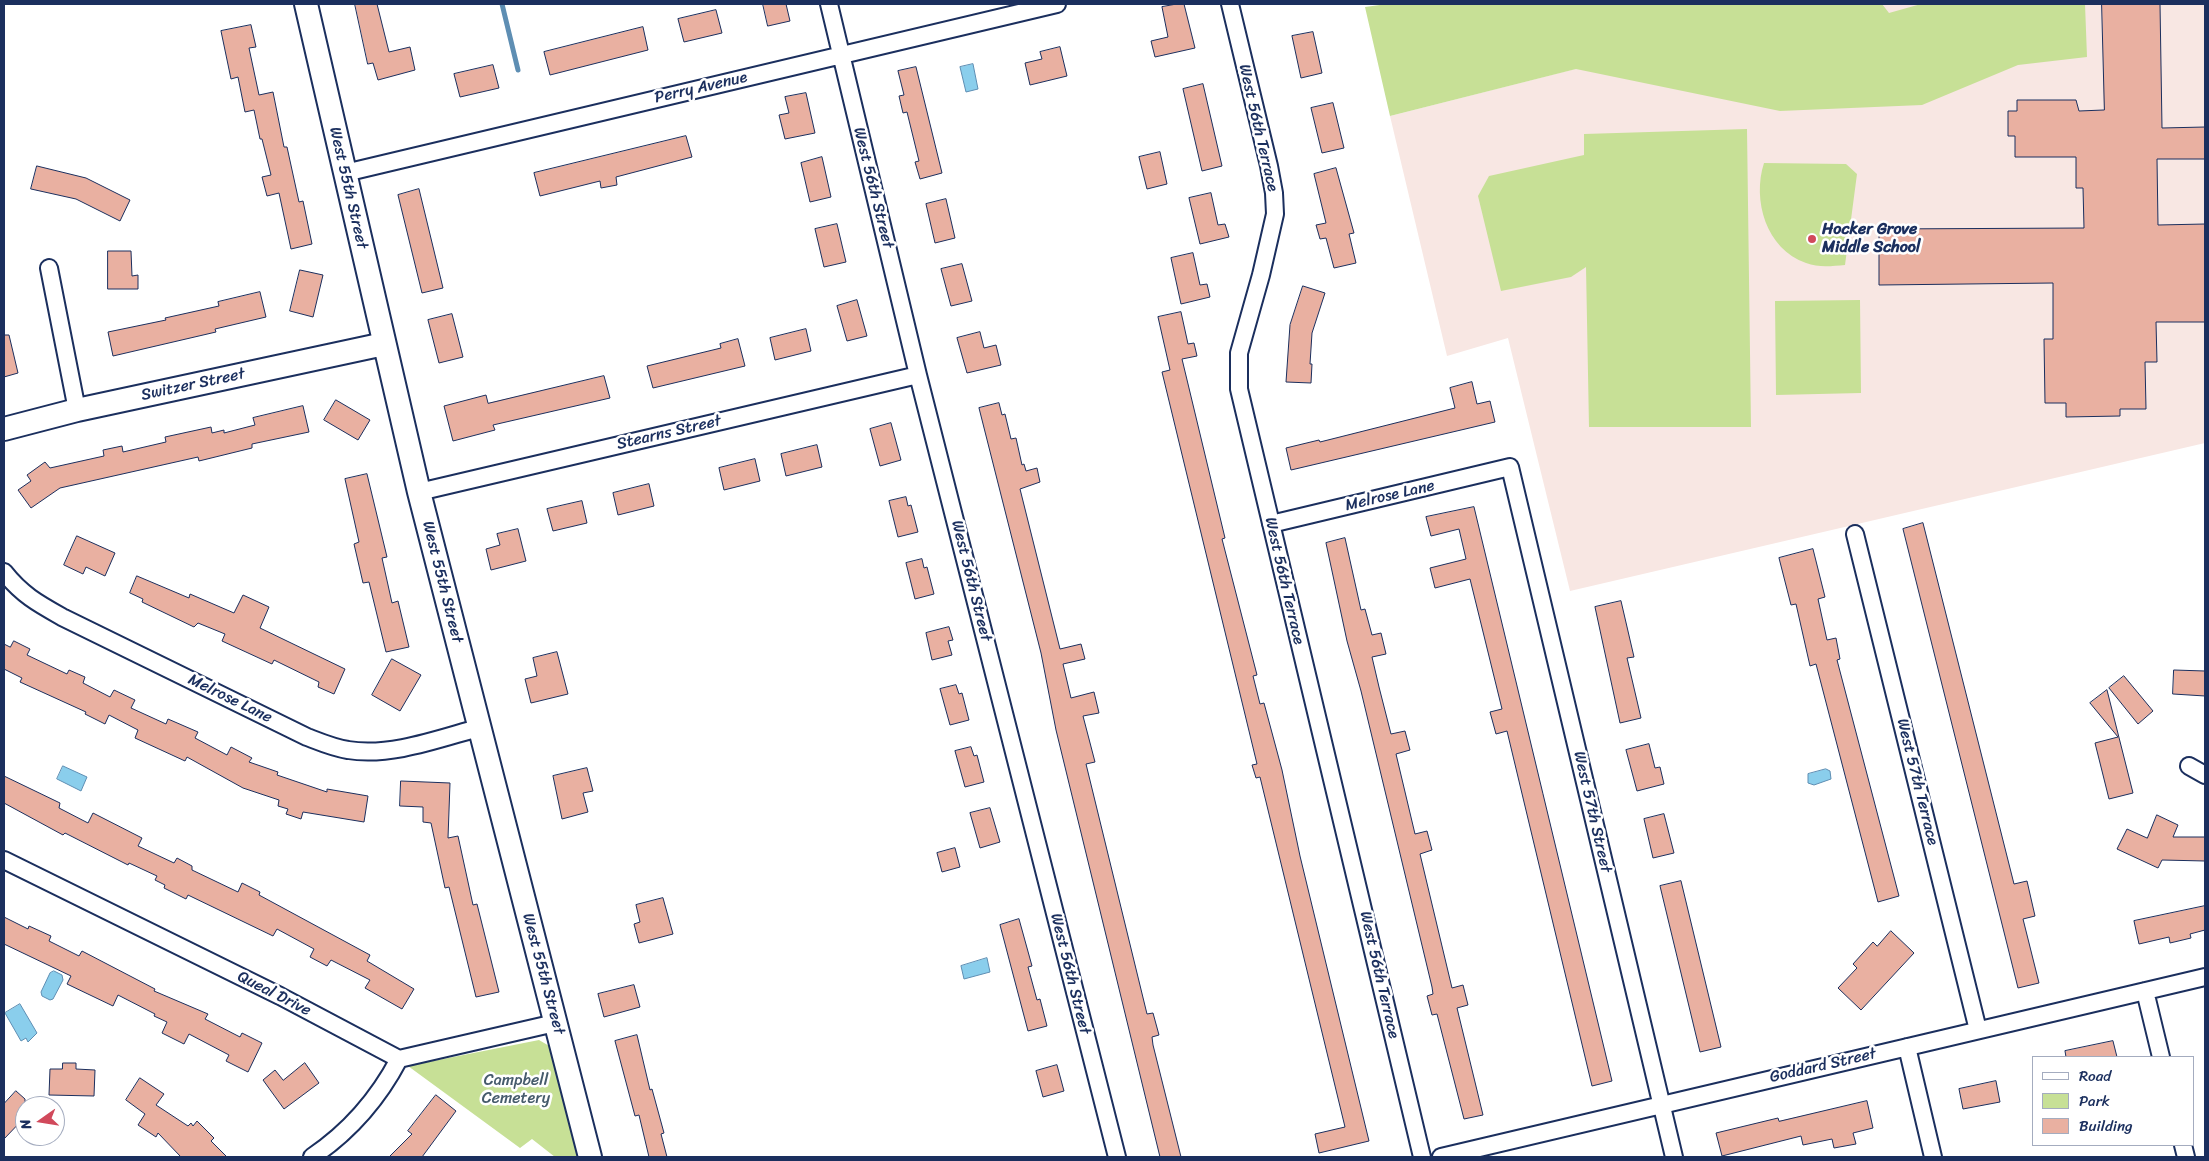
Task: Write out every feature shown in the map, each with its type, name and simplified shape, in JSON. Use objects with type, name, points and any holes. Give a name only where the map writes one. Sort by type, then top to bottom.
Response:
[{"type":"street","name":"West 55th Street","points":[[306,4],[419,492],[478,728],[590,1157]]},
{"type":"street","name":"West 56th Street","points":[[829,4],[918,375],[1117,1157]]},
{"type":"street","name":"Perry Avenue","points":[[345,173],[1058,4]]},
{"type":"street","name":"West 56th Terrace","points":[[1230,4],[1274,193],[1274,214],[1261,276],[1239,353],[1239,389],[1422,1157]]},
{"type":"street","points":[[49,268],[77,410]]},
{"type":"street","name":"Switzer Street","points":[[4,429],[77,410],[384,344]]},
{"type":"street","name":"Stearns Street","points":[[419,492],[918,375]]},
{"type":"street","name":"Melrose Lane","points":[[1271,524],[1510,468]]},
{"type":"street","name":"West 57th Street","points":[[1510,468],[1674,1157]]},
{"type":"street","name":"West 57th Terrace","points":[[1856,534],[1978,1030]]},
{"type":"street","name":"Melrose Lane","points":[[4,572],[16,588],[29,599],[64,618],[307,737],[333,747],[349,751],[393,750],[478,728]]},
{"type":"street","points":[[2189,766],[2205,775]]},
{"type":"street","name":"Queal Drive","points":[[4,860],[280,996],[399,1059]]},
{"type":"street","name":"Goddard Street","points":[[1441,1157],[2205,977]]},
{"type":"street","points":[[2144,991],[2161,1056]]},
{"type":"street","points":[[312,1157],[329,1145],[360,1116],[389,1078],[399,1059],[555,1023]]},
{"type":"street","points":[[1907,1047],[1933,1157]]},
{"type":"shaded area","name":"Hocker Grove Middle School","points":[[1831,4],[2205,4],[2205,443],[1570,591],[1508,338],[1447,356],[1390,116]]},
{"type":"green space","points":[[1387,4],[1882,4],[1889,13],[1921,4],[2085,4],[2087,57],[2018,65],[1922,105],[1780,111],[1576,69],[1390,116],[1365,7]]},
{"type":"green space","points":[[1747,129],[1751,427],[1589,427],[1586,267],[1571,277],[1501,291],[1478,196],[1489,176],[1584,155],[1584,134]]},
{"type":"green space","points":[[1764,163],[1846,164],[1857,174],[1845,265],[1811,265],[1792,256],[1781,247],[1772,235],[1761,207],[1761,177]]},
{"type":"green space","points":[[1860,300],[1861,393],[1776,395],[1775,301]]},
{"type":"green space","name":"Campbell Cemetery","points":[[539,1040],[551,1047],[579,1157],[555,1157],[532,1139],[520,1148],[408,1066]]},
{"type":"water","points":[[973,64],[978,89],[966,92],[960,67]]},
{"type":"water","points":[[63,766],[87,777],[81,791],[57,779]]},
{"type":"water","points":[[1826,769],[1830,771],[1831,779],[1814,785],[1808,783],[1808,774]]},
{"type":"water","points":[[987,958],[990,972],[964,979],[961,966]]},
{"type":"water","points":[[54,971],[62,975],[63,980],[53,999],[50,1000],[42,996],[41,992],[50,973]]},
{"type":"water","points":[[20,1004],[37,1033],[28,1042],[26,1038],[21,1041],[5,1013]]},
{"type":"building","points":[[355,4],[377,4],[389,52],[410,47],[415,70],[378,80],[373,63],[368,64]]},
{"type":"building","points":[[763,4],[786,4],[790,21],[768,26]]},
{"type":"building","points":[[1184,4],[1195,48],[1155,57],[1151,41],[1168,37],[1162,7]]},
{"type":"building","name":"Hocker Grove Middle School","points":[[2102,4],[2160,4],[2162,128],[2205,127],[2205,159],[2157,159],[2158,225],[2205,224],[2205,322],[2156,322],[2157,362],[2145,362],[2146,409],[2120,409],[2120,416],[2066,417],[2066,403],[2045,403],[2044,339],[2053,339],[2053,283],[1879,285],[1879,229],[2084,228],[2083,188],[2076,188],[2076,157],[2015,157],[2015,136],[2008,136],[2008,111],[2017,111],[2017,100],[2076,100],[2079,111],[2104,110]]},
{"type":"building","points":[[716,10],[722,33],[684,42],[678,19]]},
{"type":"building","points":[[251,25],[256,47],[249,48],[259,95],[273,92],[284,147],[287,147],[299,202],[303,201],[312,244],[291,249],[279,193],[267,196],[262,177],[271,175],[262,139],[260,139],[254,110],[245,112],[238,77],[231,79],[221,31]]},
{"type":"building","points":[[643,27],[648,50],[550,75],[544,52]]},
{"type":"building","points":[[1313,32],[1322,73],[1301,78],[1292,36]]},
{"type":"building","points":[[1060,47],[1067,76],[1030,85],[1025,63],[1042,59],[1040,52]]},
{"type":"building","points":[[493,65],[499,88],[460,97],[454,74]]},
{"type":"building","points":[[916,67],[942,173],[920,179],[915,162],[919,161],[907,112],[903,113],[899,96],[904,95],[898,71]]},
{"type":"building","points":[[1203,84],[1222,166],[1202,171],[1183,89]]},
{"type":"building","points":[[806,93],[815,133],[785,139],[779,115],[789,113],[785,97]]},
{"type":"building","points":[[1333,103],[1344,148],[1322,153],[1311,108]]},
{"type":"building","points":[[686,136],[692,157],[616,177],[617,185],[601,188],[600,181],[540,196],[534,173]]},
{"type":"building","points":[[1160,152],[1167,184],[1147,189],[1139,157]]},
{"type":"building","points":[[822,157],[831,197],[810,202],[801,163]]},
{"type":"building","points":[[37,166],[86,178],[130,200],[120,221],[76,199],[31,189]]},
{"type":"building","points":[[1336,168],[1354,233],[1349,234],[1356,263],[1334,268],[1326,238],[1320,239],[1316,225],[1326,223],[1314,174]]},
{"type":"building","points":[[419,189],[443,288],[422,293],[398,195]]},
{"type":"building","points":[[1211,193],[1218,225],[1225,224],[1229,237],[1200,244],[1189,198]]},
{"type":"building","points":[[946,199],[955,238],[935,243],[926,204]]},
{"type":"building","points":[[837,224],[846,262],[824,267],[815,229]]},
{"type":"building","points":[[108,251],[131,251],[132,276],[138,275],[138,289],[108,289]]},
{"type":"building","points":[[1193,253],[1200,285],[1207,284],[1210,297],[1181,304],[1171,258]]},
{"type":"building","points":[[962,264],[972,301],[951,306],[941,269]]},
{"type":"building","points":[[300,270],[323,275],[313,317],[290,311]]},
{"type":"building","points":[[1303,286],[1325,293],[1312,333],[1311,383],[1286,382],[1290,325]]},
{"type":"building","points":[[260,292],[266,317],[215,329],[216,332],[113,356],[108,332],[166,320],[165,318],[219,306],[218,302]]},
{"type":"building","points":[[857,300],[867,336],[847,341],[837,306]]},
{"type":"building","points":[[1181,312],[1188,344],[1194,343],[1197,356],[1182,359],[1225,538],[1222,539],[1257,675],[1253,676],[1260,704],[1264,703],[1282,770],[1300,856],[1369,1141],[1319,1153],[1315,1134],[1345,1127],[1260,777],[1256,778],[1252,765],[1257,764],[1162,372],[1170,370],[1158,317]]},
{"type":"building","points":[[452,314],[463,357],[439,363],[428,320]]},
{"type":"building","points":[[806,329],[811,351],[775,360],[770,338]]},
{"type":"building","points":[[980,332],[984,348],[996,345],[1001,365],[967,373],[957,338]]},
{"type":"building","points":[[4,335],[9,335],[18,373],[4,377]]},
{"type":"building","points":[[738,339],[745,366],[653,388],[647,366],[721,348],[720,344]]},
{"type":"building","points":[[604,376],[610,398],[493,425],[495,430],[453,441],[444,406],[486,395],[488,403]]},
{"type":"building","points":[[1472,382],[1477,404],[1490,401],[1495,422],[1291,470],[1286,448],[1319,440],[1320,442],[1455,408],[1450,388]]},
{"type":"building","points":[[336,400],[370,420],[358,440],[324,420]]},
{"type":"building","points":[[999,403],[1002,415],[1005,414],[1011,439],[1016,438],[1022,465],[1024,464],[1026,471],[1037,468],[1040,482],[1020,489],[1060,649],[1081,644],[1085,659],[1063,664],[1071,698],[1094,692],[1099,713],[1083,716],[1095,762],[1086,764],[1147,1014],[1153,1013],[1159,1035],[1152,1037],[1153,1045],[1181,1157],[1160,1157],[1056,730],[1041,653],[979,408]]},
{"type":"building","points":[[303,406],[309,432],[252,444],[252,448],[199,461],[198,457],[60,488],[31,508],[18,490],[31,481],[27,475],[45,462],[50,468],[104,456],[103,450],[122,446],[123,452],[166,442],[165,437],[211,427],[212,433],[224,430],[224,433],[255,425],[253,418]]},
{"type":"building","points":[[891,423],[901,460],[880,466],[870,429]]},
{"type":"building","points":[[817,445],[822,467],[786,476],[781,454]]},
{"type":"building","points":[[755,459],[760,481],[724,490],[719,468]]},
{"type":"building","points":[[367,474],[387,557],[382,558],[392,603],[398,601],[409,647],[386,652],[369,582],[363,583],[354,544],[359,542],[345,479]]},
{"type":"building","points":[[649,484],[654,506],[618,515],[613,493]]},
{"type":"building","points":[[906,497],[908,506],[911,505],[918,532],[898,537],[889,501]]},
{"type":"building","points":[[582,501],[587,523],[553,531],[547,509]]},
{"type":"building","points":[[1474,507],[1612,1081],[1592,1086],[1507,731],[1496,734],[1490,712],[1502,709],[1470,579],[1435,588],[1430,568],[1466,559],[1459,529],[1431,536],[1426,517]]},
{"type":"building","points":[[1923,523],[2014,884],[2027,881],[2035,916],[2023,919],[2039,983],[2018,988],[1903,529]]},
{"type":"building","points":[[518,529],[526,561],[491,570],[486,549],[500,545],[497,534]]},
{"type":"building","points":[[77,536],[115,553],[105,576],[86,567],[83,574],[64,565]]},
{"type":"building","points":[[1345,538],[1361,610],[1365,609],[1372,635],[1381,633],[1386,654],[1372,657],[1391,734],[1405,731],[1410,750],[1396,754],[1415,834],[1427,831],[1432,850],[1420,854],[1452,988],[1463,985],[1468,1005],[1457,1008],[1483,1115],[1464,1119],[1437,1014],[1432,1015],[1427,996],[1433,994],[1432,987],[1361,691],[1347,641],[1326,543]]},
{"type":"building","points":[[1813,549],[1825,597],[1818,599],[1827,640],[1836,638],[1840,659],[1837,660],[1899,896],[1878,902],[1816,664],[1810,666],[1796,604],[1791,605],[1779,558]]},
{"type":"building","points":[[922,559],[924,568],[927,567],[934,594],[915,599],[906,563]]},
{"type":"building","points":[[137,576],[189,598],[190,594],[234,613],[243,595],[269,607],[260,628],[345,669],[334,694],[318,687],[319,682],[274,660],[272,664],[222,641],[225,634],[198,623],[194,627],[142,602],[143,599],[130,593]]},
{"type":"building","points":[[1621,601],[1634,657],[1627,658],[1641,718],[1620,723],[1595,607]]},
{"type":"building","points":[[949,627],[953,640],[948,641],[952,655],[932,660],[926,633]]},
{"type":"building","points":[[14,641],[30,649],[27,655],[67,674],[69,670],[85,677],[83,683],[110,697],[114,690],[135,700],[131,708],[166,724],[168,719],[198,732],[195,738],[227,755],[231,747],[252,758],[249,762],[278,772],[277,775],[327,792],[327,789],[368,796],[364,822],[303,812],[301,819],[286,814],[288,809],[278,806],[279,800],[243,788],[187,757],[185,761],[135,738],[138,730],[109,715],[105,724],[85,714],[86,712],[20,682],[22,678],[4,669],[4,644],[10,647]]},
{"type":"building","points":[[557,652],[568,694],[531,703],[525,679],[537,676],[533,658]]},
{"type":"building","points":[[392,659],[421,675],[400,711],[372,695]]},
{"type":"building","points":[[2174,670],[2205,671],[2205,696],[2173,694]]},
{"type":"building","points":[[2124,676],[2153,711],[2138,724],[2109,688]]},
{"type":"building","points":[[956,685],[959,694],[962,693],[969,720],[950,725],[940,689]]},
{"type":"building","points":[[2107,690],[2133,793],[2109,799],[2095,743],[2118,737],[2090,703]]},
{"type":"building","points":[[1649,744],[1655,768],[1660,767],[1664,784],[1637,791],[1626,750]]},
{"type":"building","points":[[971,747],[974,756],[977,755],[984,782],[965,787],[955,751]]},
{"type":"building","points":[[587,768],[593,791],[583,793],[588,812],[562,819],[553,776]]},
{"type":"building","points":[[4,776],[60,803],[59,808],[88,823],[93,813],[142,838],[138,846],[174,863],[177,858],[192,866],[192,870],[238,892],[242,883],[260,892],[259,895],[370,955],[367,961],[414,989],[402,1009],[365,988],[370,980],[331,960],[327,966],[310,957],[314,949],[277,929],[273,936],[188,895],[186,899],[164,888],[165,885],[155,880],[157,876],[129,863],[128,865],[65,833],[63,835],[4,803]]},
{"type":"building","points":[[401,781],[450,783],[448,838],[458,836],[473,905],[477,904],[499,992],[476,997],[449,887],[445,888],[431,823],[423,822],[423,807],[400,806]]},
{"type":"building","points":[[990,808],[1000,842],[980,848],[970,813]]},
{"type":"building","points":[[1664,814],[1674,853],[1653,858],[1644,819]]},
{"type":"building","points":[[2157,815],[2178,825],[2173,837],[2205,837],[2205,861],[2162,860],[2158,868],[2117,849],[2127,829],[2147,838]]},
{"type":"building","points":[[955,848],[960,867],[942,872],[937,853]]},
{"type":"building","points":[[1681,881],[1721,1047],[1700,1052],[1660,886]]},
{"type":"building","points":[[663,898],[673,934],[639,943],[634,924],[640,922],[636,905]]},
{"type":"building","points":[[2205,906],[2205,930],[2190,934],[2191,938],[2170,943],[2169,937],[2139,944],[2134,921]]},
{"type":"building","points":[[4,917],[28,929],[29,926],[51,936],[49,941],[79,956],[82,951],[155,989],[154,991],[208,1014],[205,1019],[240,1037],[242,1033],[262,1043],[248,1072],[226,1061],[229,1055],[189,1034],[184,1044],[162,1033],[167,1022],[154,1016],[155,1014],[118,995],[113,1006],[67,984],[71,976],[4,944]]},
{"type":"building","points":[[1019,919],[1032,966],[1028,967],[1037,1000],[1040,999],[1047,1026],[1028,1031],[1000,925]]},
{"type":"building","points":[[1891,931],[1914,953],[1861,1010],[1838,988],[1857,968],[1853,964],[1873,942],[1877,946]]},
{"type":"building","points":[[634,985],[640,1007],[604,1017],[598,994]]},
{"type":"building","points":[[637,1035],[650,1090],[652,1089],[664,1133],[661,1134],[667,1157],[649,1157],[639,1115],[635,1116],[615,1041]]},
{"type":"building","points":[[2113,1041],[2117,1056],[2066,1056],[2065,1051]]},
{"type":"building","points":[[63,1063],[76,1063],[76,1069],[95,1070],[94,1096],[49,1095],[50,1069],[62,1069]]},
{"type":"building","points":[[305,1063],[319,1083],[284,1109],[263,1080],[275,1070],[283,1080]]},
{"type":"building","points":[[1057,1065],[1064,1091],[1043,1097],[1036,1071]]},
{"type":"building","points":[[140,1078],[164,1094],[156,1105],[188,1126],[191,1123],[193,1126],[197,1121],[214,1138],[211,1141],[227,1157],[181,1157],[158,1133],[156,1137],[138,1125],[145,1114],[126,1100]]},
{"type":"building","points":[[1996,1081],[2000,1102],[1963,1109],[1959,1089]]},
{"type":"building","points":[[16,1091],[22,1096],[15,1096],[15,1127],[4,1139],[4,1104]]},
{"type":"building","points":[[436,1095],[456,1111],[422,1157],[389,1157],[412,1134],[408,1131]]},
{"type":"building","points":[[1867,1101],[1873,1128],[1853,1133],[1856,1144],[1834,1148],[1832,1139],[1803,1145],[1801,1136],[1722,1156],[1716,1133],[1778,1118],[1779,1121]]},
{"type":"waterway","points":[[502,4],[518,70]]},
{"type":"place","name":"Hocker Grove Middle School","points":[[1812,239]]}]
